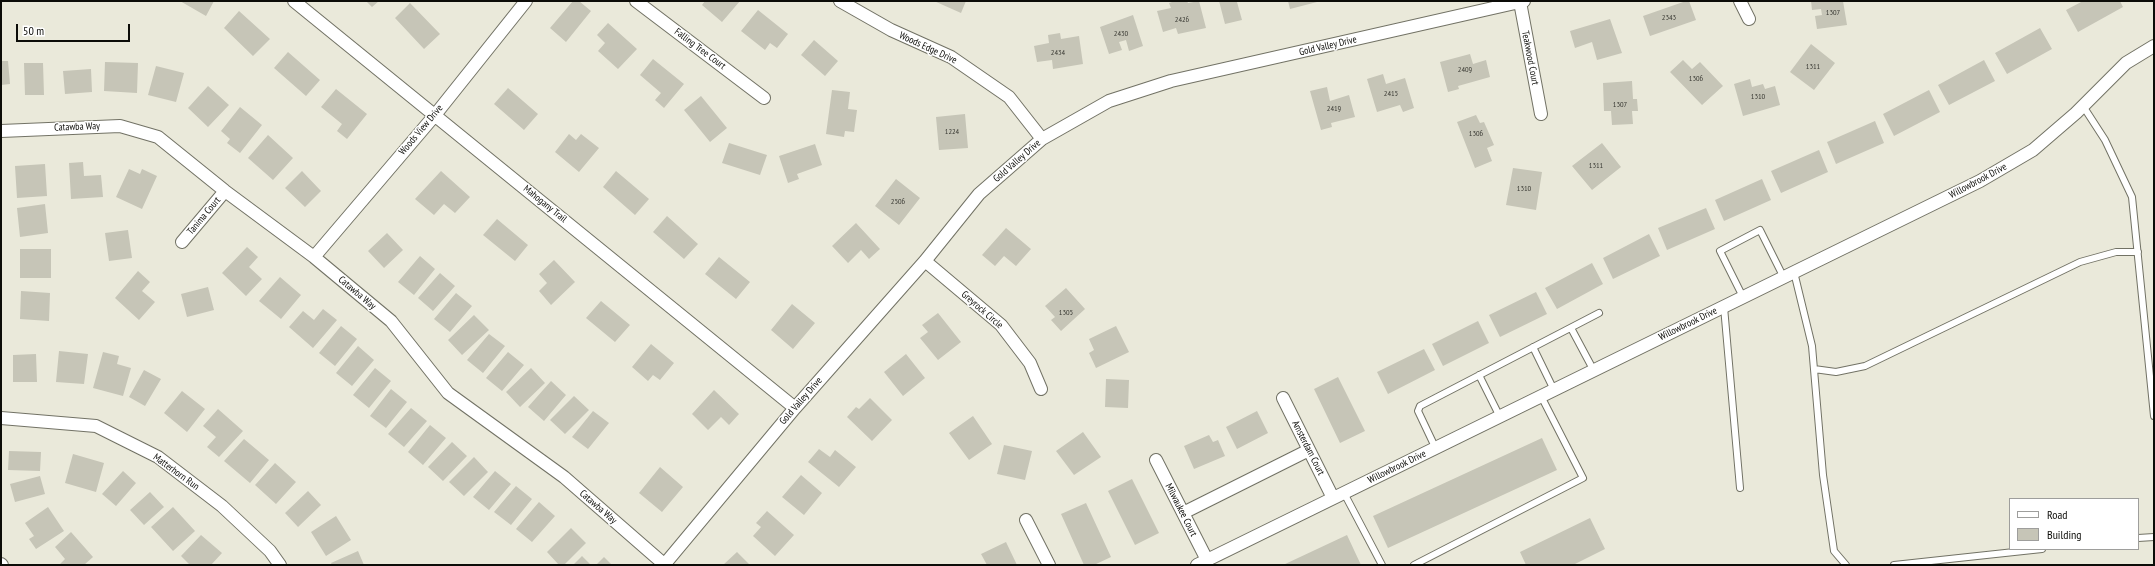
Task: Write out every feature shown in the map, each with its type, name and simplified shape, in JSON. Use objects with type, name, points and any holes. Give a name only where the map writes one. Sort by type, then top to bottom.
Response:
[{"type":"street","name":"Mahogany Trail","points":[[294,1],[794,408]]},
{"type":"street","name":"Woods View Drive","points":[[314,257],[435,115],[526,1]]},
{"type":"street","name":"Falling Tree Court","points":[[636,1],[764,98]]},
{"type":"street","name":"Woods Edge Drive","points":[[840,1],[891,30],[951,57],[1009,98],[1042,139]]},
{"type":"street","points":[[1740,1],[1749,19]]},
{"type":"street","name":"Gold Valley Drive","points":[[665,565],[794,408],[925,261],[979,194],[1042,139],[1109,101],[1171,81],[1522,2]]},
{"type":"street","name":"Teakwood Court","points":[[1522,2],[1541,114]]},
{"type":"street","name":"Willowbrook Drive","points":[[1202,563],[1980,181],[2033,150],[2083,106],[2126,63],[2154,46]]},
{"type":"street","name":"Catawba Way","points":[[1,131],[120,126],[158,137],[225,191],[314,257],[391,322],[448,392],[564,477],[665,565]]},
{"type":"street","name":"Tanima Court","points":[[182,242],[225,191]]},
{"type":"street","name":"Greyrock Circle","points":[[925,261],[1001,325],[1030,363],[1041,389]]},
{"type":"street","name":"Amsterdam Court","points":[[1283,398],[1309,450],[1339,496]]},
{"type":"street","name":"Matterhorn Run","points":[[1,418],[96,426],[158,457],[222,506],[270,551],[280,565]]},
{"type":"street","points":[[1183,513],[1309,450]]},
{"type":"street","name":"Milwaukee Court","points":[[1156,460],[1183,513],[1202,563]]},
{"type":"street","points":[[1026,520],[1050,565]]},
{"type":"lane","points":[[2083,106],[2105,140],[2132,197],[2154,416]]},
{"type":"lane","points":[[1744,297],[1720,251],[1760,230],[1789,275],[1812,346],[1823,475],[1834,551],[1846,565]]},
{"type":"lane","points":[[1814,369],[1836,372],[1864,366],[2080,262],[2116,252],[2138,252]]},
{"type":"lane","points":[[1724,307],[1740,488]]},
{"type":"lane","points":[[1436,449],[1418,411],[1420,406],[1599,313]]},
{"type":"lane","points":[[1571,328],[1594,370]]},
{"type":"lane","points":[[1533,347],[1554,390]]},
{"type":"lane","points":[[1479,375],[1500,416]]},
{"type":"lane","points":[[1414,565],[1583,478],[1541,396]]},
{"type":"lane","points":[[1339,496],[1382,565]]},
{"type":"lane","points":[[2139,538],[2154,537]]},
{"type":"lane","points":[[1894,565],[2033,550]]},
{"type":"building","points":[[180,1],[214,1],[206,16]]},
{"type":"building","points":[[366,1],[379,1],[372,7]]},
{"type":"building","points":[[573,1],[579,1],[591,11],[566,42],[550,28]]},
{"type":"building","points":[[705,1],[740,1],[722,22],[702,5]]},
{"type":"building","points":[[934,1],[966,1],[961,13]]},
{"type":"building","points":[[1175,1],[1187,1],[1188,3],[1199,1],[1206,28],[1178,34],[1176,28],[1163,32],[1157,11],[1171,8],[1169,3]]},
{"type":"building","points":[[1219,1],[1240,1],[1237,2],[1242,20],[1225,24]]},
{"type":"building","points":[[1288,1],[1317,1],[1317,2],[1290,9]]},
{"type":"building","points":[[1689,1],[1696,20],[1650,36],[1643,16]]},
{"type":"building","points":[[1811,1],[1843,1],[1847,25],[1817,29],[1815,16],[1822,15],[1821,9],[1812,10]]},
{"type":"building","points":[[2083,1],[2120,1],[2123,7],[2078,32],[2066,10]]},
{"type":"building","points":[[410,3],[440,34],[424,49],[395,18]]},
{"type":"building","points":[[758,10],[788,34],[777,48],[770,43],[765,50],[741,31]]},
{"type":"building","points":[[239,11],[270,39],[253,56],[224,28]]},
{"type":"building","points":[[1133,15],[1143,46],[1129,51],[1126,40],[1119,42],[1122,50],[1109,54],[1100,27]]},
{"type":"building","points":[[1610,19],[1622,53],[1597,60],[1592,42],[1575,48],[1570,31]]},
{"type":"building","points":[[608,23],[637,49],[618,69],[598,51],[605,43],[597,35]]},
{"type":"building","points":[[2040,28],[2052,49],[2007,74],[1995,53]]},
{"type":"building","points":[[1060,33],[1061,39],[1079,36],[1083,64],[1053,69],[1052,60],[1037,62],[1034,46],[1049,43],[1048,35]]},
{"type":"building","points":[[814,40],[838,61],[825,76],[801,55]]},
{"type":"building","points":[[1811,44],[1835,63],[1814,90],[1790,72]]},
{"type":"building","points":[[288,52],[320,80],[306,96],[274,68]]},
{"type":"building","points":[[1470,54],[1473,64],[1486,60],[1490,77],[1458,86],[1459,89],[1448,92],[1440,62]]},
{"type":"building","points":[[653,59],[684,84],[664,108],[655,100],[661,93],[640,75]]},
{"type":"building","points":[[1683,60],[1692,69],[1700,62],[1723,86],[1702,105],[1670,72]]},
{"type":"building","points":[[1984,60],[1995,81],[1949,105],[1938,85]]},
{"type":"building","points":[[1,61],[8,61],[10,84],[1,85]]},
{"type":"building","points":[[105,62],[138,63],[137,93],[104,91]]},
{"type":"building","points":[[24,63],[43,63],[44,95],[25,95]]},
{"type":"building","points":[[156,66],[184,73],[176,102],[148,95]]},
{"type":"building","points":[[91,69],[92,92],[65,94],[63,71]]},
{"type":"building","points":[[1383,74],[1386,84],[1405,78],[1414,108],[1403,112],[1400,105],[1377,112],[1367,79]]},
{"type":"building","points":[[1750,79],[1752,87],[1763,84],[1765,89],[1775,86],[1780,105],[1743,116],[1734,84]]},
{"type":"building","points":[[1632,81],[1633,99],[1637,99],[1638,111],[1632,111],[1633,124],[1612,125],[1611,111],[1604,111],[1603,83]]},
{"type":"building","points":[[208,86],[229,105],[208,127],[188,108]]},
{"type":"building","points":[[1327,87],[1330,101],[1349,95],[1355,117],[1331,123],[1332,127],[1321,130],[1310,91]]},
{"type":"building","points":[[508,88],[538,114],[524,130],[494,104]]},
{"type":"building","points":[[336,89],[367,114],[347,139],[337,131],[342,124],[321,107]]},
{"type":"building","points":[[832,90],[850,92],[848,109],[857,110],[854,132],[845,131],[844,137],[826,134]]},
{"type":"building","points":[[1929,90],[1940,112],[1894,136],[1883,114]]},
{"type":"building","points":[[701,96],[727,128],[710,142],[684,110]]},
{"type":"building","points":[[240,107],[262,125],[240,153],[227,143],[230,139],[221,131]]},
{"type":"building","points":[[965,114],[968,148],[939,150],[936,117]]},
{"type":"building","points":[[1476,115],[1480,123],[1484,122],[1494,145],[1487,148],[1492,161],[1475,168],[1457,122]]},
{"type":"building","points":[[1875,121],[1884,143],[1836,164],[1827,142]]},
{"type":"building","points":[[569,134],[576,140],[581,134],[599,148],[579,172],[555,152]]},
{"type":"building","points":[[268,135],[293,158],[273,180],[248,158]]},
{"type":"building","points":[[729,143],[767,155],[760,175],[722,163]]},
{"type":"building","points":[[1602,143],[1621,167],[1592,190],[1572,166]]},
{"type":"building","points":[[815,144],[822,165],[797,174],[799,179],[788,183],[779,156]]},
{"type":"building","points":[[1819,150],[1828,172],[1781,193],[1771,171]]},
{"type":"building","points":[[83,162],[84,176],[101,175],[103,197],[71,199],[69,163]]},
{"type":"building","points":[[45,164],[47,196],[17,198],[15,166]]},
{"type":"building","points":[[1513,168],[1542,172],[1536,210],[1506,205]]},
{"type":"building","points":[[129,169],[140,174],[142,169],[157,176],[142,209],[116,197]]},
{"type":"building","points":[[302,171],[321,191],[305,207],[285,188]]},
{"type":"building","points":[[441,171],[470,197],[455,213],[444,204],[434,215],[415,199]]},
{"type":"building","points":[[616,171],[649,199],[635,215],[603,187]]},
{"type":"building","points":[[896,179],[920,198],[899,225],[875,206]]},
{"type":"building","points":[[1762,179],[1771,200],[1724,221],[1715,200]]},
{"type":"building","points":[[45,204],[48,233],[20,237],[17,208]]},
{"type":"building","points":[[1706,208],[1715,229],[1667,250],[1658,228]]},
{"type":"building","points":[[667,216],[698,244],[684,259],[653,232]]},
{"type":"building","points":[[497,219],[528,245],[515,261],[483,235]]},
{"type":"building","points":[[856,223],[880,249],[869,259],[861,250],[848,263],[832,246]]},
{"type":"building","points":[[1006,228],[1031,249],[1016,266],[1004,256],[995,266],[982,255]]},
{"type":"building","points":[[128,230],[132,258],[109,261],[105,233]]},
{"type":"building","points":[[387,233],[403,250],[384,268],[368,251]]},
{"type":"building","points":[[1649,234],[1660,256],[1613,279],[1603,258]]},
{"type":"building","points":[[247,247],[258,257],[249,267],[262,279],[246,296],[222,273]]},
{"type":"building","points":[[20,249],[51,249],[51,278],[20,278]]},
{"type":"building","points":[[420,256],[435,269],[414,295],[398,282]]},
{"type":"building","points":[[719,257],[750,282],[736,299],[705,274]]},
{"type":"building","points":[[554,260],[575,282],[551,305],[539,291],[547,283],[539,274]]},
{"type":"building","points":[[1592,263],[1603,284],[1557,309],[1545,288]]},
{"type":"building","points":[[138,271],[150,282],[142,291],[155,302],[139,320],[115,298]]},
{"type":"building","points":[[440,273],[455,286],[433,311],[418,298]]},
{"type":"building","points":[[280,277],[301,295],[281,319],[259,301]]},
{"type":"building","points":[[208,287],[214,310],[187,317],[181,294]]},
{"type":"building","points":[[1066,288],[1085,309],[1061,331],[1051,320],[1055,317],[1045,306]]},
{"type":"building","points":[[21,291],[50,293],[49,321],[20,319]]},
{"type":"building","points":[[1536,292],[1547,314],[1500,337],[1489,315]]},
{"type":"building","points":[[456,293],[472,306],[450,332],[434,319]]},
{"type":"building","points":[[601,301],[630,325],[615,342],[586,318]]},
{"type":"building","points":[[792,304],[815,323],[793,349],[771,330]]},
{"type":"building","points":[[323,309],[337,320],[313,348],[289,327],[303,311],[314,320]]},
{"type":"building","points":[[938,313],[961,342],[938,360],[920,338],[928,332],[922,325]]},
{"type":"building","points":[[474,315],[489,330],[462,355],[448,340]]},
{"type":"building","points":[[1478,321],[1489,343],[1443,366],[1432,344]]},
{"type":"building","points":[[341,326],[357,339],[335,366],[319,353]]},
{"type":"building","points":[[1116,326],[1129,352],[1096,368],[1089,353],[1094,350],[1089,339]]},
{"type":"building","points":[[489,334],[505,346],[483,373],[467,360]]},
{"type":"building","points":[[651,344],[674,363],[660,380],[653,375],[648,381],[632,367]]},
{"type":"building","points":[[358,346],[374,360],[352,386],[336,373]]},
{"type":"building","points":[[1424,349],[1435,370],[1388,394],[1377,372]]},
{"type":"building","points":[[59,351],[88,354],[84,384],[56,382]]},
{"type":"building","points":[[103,352],[119,356],[117,364],[131,368],[123,396],[93,388]]},
{"type":"building","points":[[508,352],[524,365],[502,391],[486,378]]},
{"type":"building","points":[[36,354],[37,382],[13,382],[13,355]]},
{"type":"building","points":[[906,354],[925,378],[903,396],[884,372]]},
{"type":"building","points":[[375,368],[391,381],[369,408],[353,395]]},
{"type":"building","points":[[531,368],[545,383],[520,407],[506,392]]},
{"type":"building","points":[[144,370],[161,379],[145,406],[129,397]]},
{"type":"building","points":[[1338,377],[1365,431],[1340,443],[1314,389]]},
{"type":"building","points":[[1106,379],[1129,380],[1128,408],[1105,407]]},
{"type":"building","points":[[551,381],[566,395],[544,421],[528,407]]},
{"type":"building","points":[[391,389],[407,402],[386,428],[370,416]]},
{"type":"building","points":[[714,390],[739,414],[729,425],[721,417],[708,430],[692,414]]},
{"type":"building","points":[[182,391],[205,409],[187,432],[164,413]]},
{"type":"building","points":[[574,396],[589,410],[565,434],[550,420]]},
{"type":"building","points":[[870,398],[892,420],[872,441],[847,417],[856,407],[859,409]]},
{"type":"building","points":[[411,408],[427,421],[404,447],[388,434]]},
{"type":"building","points":[[218,409],[243,431],[219,457],[207,447],[216,437],[203,426]]},
{"type":"building","points":[[593,411],[609,423],[588,449],[572,437]]},
{"type":"building","points":[[1257,411],[1268,433],[1237,449],[1226,427]]},
{"type":"building","points":[[973,416],[992,444],[969,460],[949,433]]},
{"type":"building","points":[[430,425],[446,438],[423,465],[408,452]]},
{"type":"building","points":[[1083,432],[1101,457],[1074,475],[1056,451]]},
{"type":"building","points":[[1209,435],[1213,442],[1218,440],[1225,456],[1194,469],[1184,446]]},
{"type":"building","points":[[1542,438],[1557,470],[1388,548],[1373,516]]},
{"type":"building","points":[[244,439],[269,460],[250,483],[224,461]]},
{"type":"building","points":[[452,442],[467,456],[443,481],[428,467]]},
{"type":"building","points":[[1004,445],[1032,451],[1025,480],[997,474]]},
{"type":"building","points":[[819,449],[830,457],[835,450],[856,467],[839,487],[808,462]]},
{"type":"building","points":[[9,451],[41,452],[40,471],[8,470]]},
{"type":"building","points":[[73,454],[104,463],[96,492],[65,483]]},
{"type":"building","points":[[474,457],[488,472],[464,496],[449,482]]},
{"type":"building","points":[[275,463],[296,482],[276,504],[255,485]]},
{"type":"building","points":[[660,467],[683,487],[662,512],[639,493]]},
{"type":"building","points":[[123,471],[136,483],[116,506],[102,494]]},
{"type":"building","points":[[495,471],[511,484],[489,510],[473,497]]},
{"type":"building","points":[[801,475],[822,493],[804,515],[782,497]]},
{"type":"building","points":[[40,476],[45,494],[15,502],[10,484]]},
{"type":"building","points":[[1132,479],[1159,533],[1135,545],[1108,491]]},
{"type":"building","points":[[516,486],[532,499],[511,525],[494,512]]},
{"type":"building","points":[[308,491],[321,505],[298,527],[285,513]]},
{"type":"building","points":[[150,492],[164,507],[144,525],[130,510]]},
{"type":"building","points":[[539,502],[555,516],[532,542],[516,529]]},
{"type":"building","points":[[1086,503],[1111,557],[1094,565],[1084,565],[1061,514]]},
{"type":"building","points":[[48,507],[64,531],[36,549],[29,539],[34,536],[25,523]]},
{"type":"building","points":[[173,507],[195,531],[173,551],[151,527]]},
{"type":"building","points":[[767,511],[794,535],[775,556],[753,536],[761,527],[756,523]]},
{"type":"building","points":[[336,516],[351,540],[326,556],[311,532]]},
{"type":"building","points":[[1590,518],[1605,549],[1573,565],[1526,565],[1520,552]]},
{"type":"building","points":[[571,528],[586,543],[564,565],[559,565],[547,552]]},
{"type":"building","points":[[71,532],[93,557],[84,565],[59,565],[65,559],[55,547]]},
{"type":"building","points":[[201,535],[222,553],[211,565],[190,565],[181,556]]},
{"type":"building","points":[[1347,535],[1361,565],[1283,565]]},
{"type":"building","points":[[1006,542],[1017,565],[987,565],[981,554]]},
{"type":"building","points":[[358,551],[364,565],[332,565],[331,563]]},
{"type":"building","points":[[737,552],[750,565],[723,565]]},
{"type":"building","points":[[582,556],[591,565],[573,565]]},
{"type":"building","points":[[604,557],[612,565],[596,565]]}]
